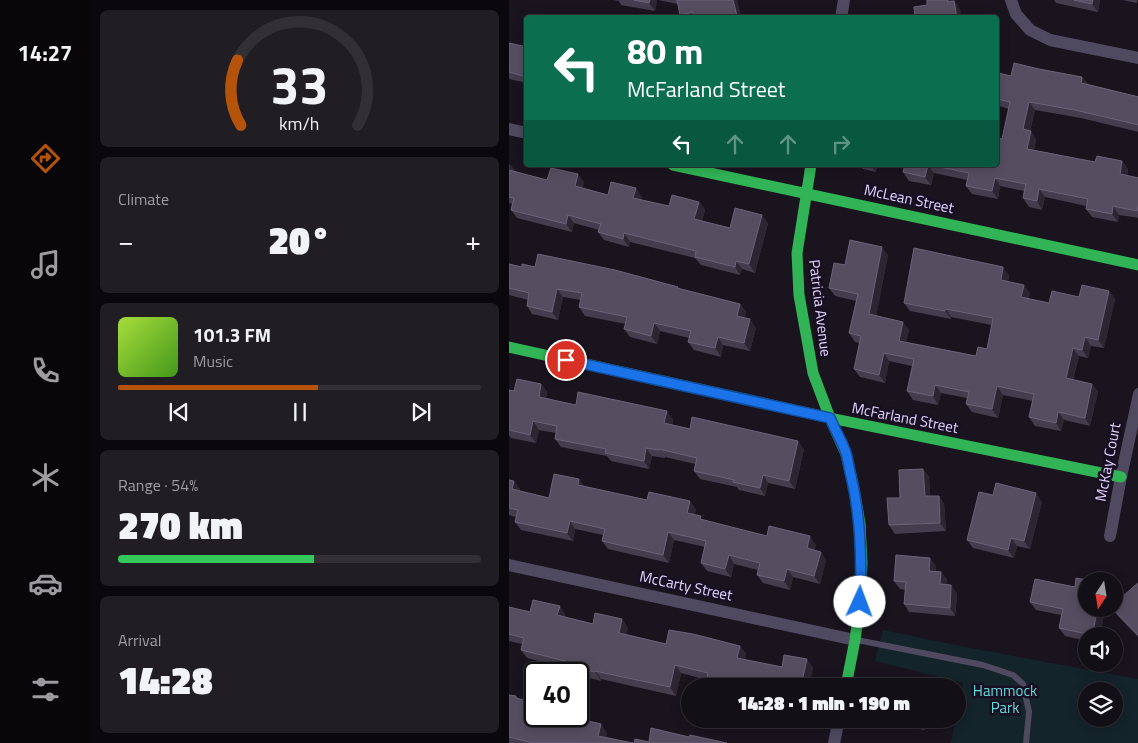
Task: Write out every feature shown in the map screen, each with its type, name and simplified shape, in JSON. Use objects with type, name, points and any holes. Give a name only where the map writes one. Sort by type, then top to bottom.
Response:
[{"type":"street","points":[[842,15],[844,0]]},
{"type":"street","points":[[1011,0],[1016,14],[1030,30],[1050,40],[1138,58]]},
{"type":"street","points":[[509,129],[524,132]]},
{"type":"street","name":"McLean Street","points":[[682,167],[1138,265]]},
{"type":"street","name":"Patricia Avenue","points":[[811,167],[797,253],[799,295],[813,373],[846,454],[854,489],[862,563],[861,592],[855,640],[848,678]]},
{"type":"street","name":"McFarland Street","points":[[509,348],[830,418],[1121,476]]},
{"type":"street","name":"McKay Court","points":[[1110,536],[1138,394]]},
{"type":"street","name":"McCarty Street","points":[[509,565],[855,640]]},
{"type":"street","points":[[834,743],[837,728]]},
{"type":"lane","points":[[855,640],[983,665],[1013,675],[1023,684],[1029,712],[1025,743]]},
{"type":"green space","name":"Hammock Park","points":[[883,630],[1078,668],[1078,672],[1100,672],[1138,679],[1138,743],[951,743],[954,728],[966,728],[966,678],[943,678],[875,661]]},
{"type":"building","points":[[634,0],[650,0],[649,3]]},
{"type":"building","points":[[677,0],[733,0],[737,15],[694,15],[693,12],[680,15]]},
{"type":"building","points":[[927,0],[954,1],[956,15],[915,15],[914,7],[927,5]]},
{"type":"building","points":[[1074,0],[1093,0],[1092,4]]},
{"type":"building","points":[[509,43],[524,46],[524,76],[509,72]]},
{"type":"building","points":[[1014,63],[1082,77],[1081,83],[1139,97],[1139,125],[1075,110],[1029,102],[1023,129],[1031,131],[1027,149],[1095,162],[1097,156],[1122,161],[1120,174],[1139,178],[1137,211],[1113,206],[1112,214],[1086,209],[1088,199],[1039,189],[1037,201],[1023,198],[1026,184],[995,178],[992,191],[966,186],[969,173],[940,167],[999,167],[999,138],[1002,139],[1010,102],[999,99],[999,73],[1011,76]]},
{"type":"building","points":[[904,167],[928,167],[925,177],[903,172]]},
{"type":"building","points":[[551,168],[578,174],[575,186],[608,195],[611,182],[636,188],[633,198],[669,206],[672,195],[699,202],[694,219],[730,228],[735,208],[762,215],[749,264],[736,261],[735,267],[695,257],[696,251],[624,233],[623,239],[598,232],[601,224],[568,215],[566,224],[511,210],[514,198],[509,197],[509,170],[547,180]]},
{"type":"building","points":[[850,240],[882,247],[869,314],[903,322],[899,341],[976,356],[978,347],[987,349],[993,318],[904,303],[914,248],[1003,267],[1001,280],[1024,285],[1021,297],[1049,303],[1052,291],[1079,297],[1082,285],[1109,291],[1098,340],[1085,337],[1082,350],[1073,348],[1066,378],[1092,384],[1085,418],[1058,412],[1056,423],[1029,417],[1034,394],[997,386],[992,409],[966,404],[969,392],[935,385],[933,396],[907,391],[914,359],[884,353],[879,375],[854,369],[861,336],[849,333],[858,294],[829,288],[834,263],[845,265]]},
{"type":"building","points":[[538,254],[615,270],[740,304],[737,316],[750,319],[744,343],[718,337],[715,348],[688,342],[691,331],[654,323],[651,336],[624,329],[627,317],[579,307],[582,293],[557,289],[552,312],[527,306],[529,293],[509,288],[509,264],[535,267]]},
{"type":"building","points":[[517,379],[541,384],[539,397],[576,405],[578,392],[667,411],[664,423],[690,429],[692,417],[798,441],[789,481],[763,475],[760,488],[733,482],[734,480],[694,471],[697,458],[659,449],[646,448],[644,461],[605,453],[606,449],[555,439],[557,426],[533,421],[530,435],[509,430],[509,390],[514,391]]},
{"type":"building","points":[[923,469],[925,496],[939,496],[940,523],[889,525],[887,498],[900,498],[899,470]]},
{"type":"building","points":[[554,474],[579,479],[578,485],[647,500],[649,492],[690,501],[687,513],[701,516],[700,519],[767,536],[769,526],[810,536],[807,548],[821,552],[814,576],[787,569],[784,581],[757,575],[760,563],[729,555],[725,569],[701,563],[706,541],[668,532],[663,555],[602,541],[605,529],[570,521],[567,533],[515,522],[518,510],[509,508],[509,480],[514,481],[512,489],[549,498]]},
{"type":"building","points":[[996,483],[1036,493],[1024,541],[1011,538],[1008,550],[967,540],[979,492],[993,495]]},
{"type":"building","points":[[896,555],[930,558],[929,571],[941,572],[940,584],[951,585],[950,608],[904,604],[906,582],[894,581]]},
{"type":"building","points":[[1076,578],[1078,578],[1078,618],[1096,618],[1094,627],[1078,627],[1078,632],[1059,628],[1063,609],[1030,602],[1035,579],[1075,587]]},
{"type":"building","points":[[1139,582],[1139,636],[1122,618],[1123,596]]},
{"type":"building","points":[[533,600],[560,606],[557,615],[593,624],[595,613],[622,619],[619,633],[666,644],[669,630],[740,646],[737,658],[782,667],[784,655],[807,659],[803,678],[707,678],[708,673],[675,665],[670,687],[589,671],[589,662],[569,662],[521,650],[524,638],[509,634],[509,607],[530,612]]},
{"type":"building","points":[[509,695],[524,700],[524,727],[589,727],[589,721],[601,724],[598,736],[633,743],[533,743],[509,737]]},
{"type":"building","points":[[651,728],[727,743],[634,743],[635,739],[649,742]]},
{"type":"traffic: fast","points":[[682,167],[1139,265]]},
{"type":"traffic: fast","points":[[811,167],[797,253],[799,295],[813,373],[846,454],[860,524],[862,563],[860,602],[848,678]]},
{"type":"traffic: fast","points":[[509,347],[830,418],[1121,477]]},
{"type":"route","points":[[566,360],[830,418],[846,454],[854,489],[861,544],[860,602]]}]
